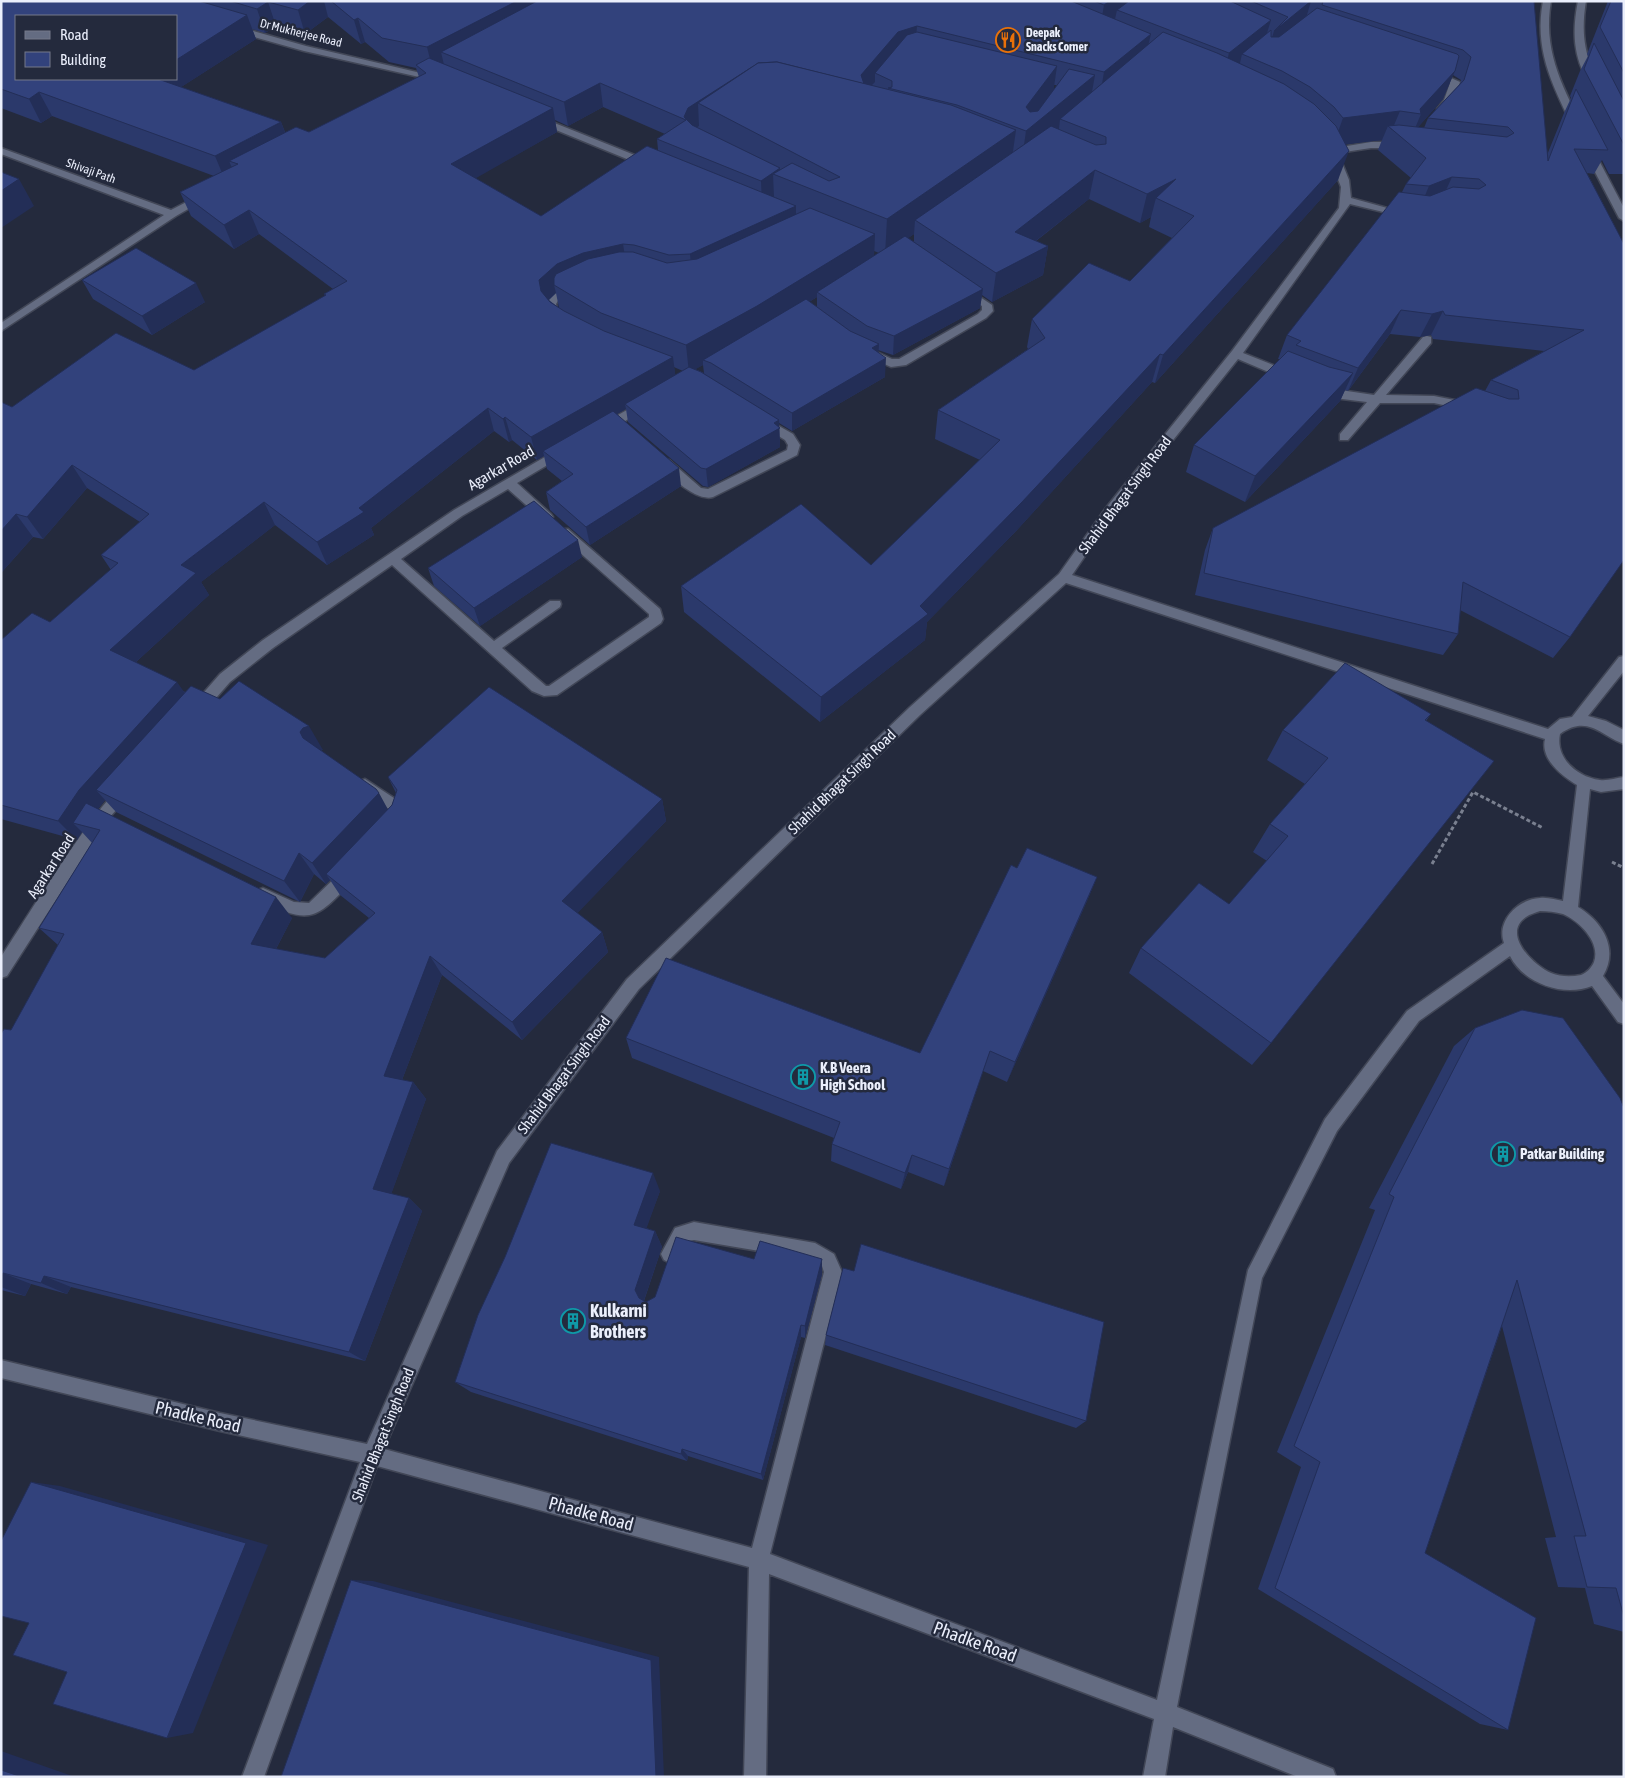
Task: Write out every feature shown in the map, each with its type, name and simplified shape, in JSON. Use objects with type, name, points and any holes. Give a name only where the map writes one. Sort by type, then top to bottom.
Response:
[{"type":"street","points":[[1547,1],[1544,14],[1544,50],[1582,135],[1624,218]]},
{"type":"street","points":[[1582,1],[1578,21],[1579,53],[1596,89]]},
{"type":"street","name":"Dr Mukherjee Road","points":[[229,27],[304,48],[437,74],[451,84]]},
{"type":"street","points":[[1420,69],[1455,82],[1450,101],[1438,113]]},
{"type":"street","points":[[415,86],[437,74]]},
{"type":"street","points":[[524,114],[662,170]]},
{"type":"street","points":[[1408,145],[1329,148],[1344,178],[1347,200],[1410,215]]},
{"type":"street","name":"Shivaji Path","points":[[1,151],[172,214]]},
{"type":"street","points":[[1,328],[172,214],[216,191]]},
{"type":"street","name":"Shahid Bhagat Singh Road","points":[[253,1777],[372,1455],[503,1157],[633,984],[916,711],[1064,577],[1109,512],[1236,354],[1344,208],[1347,200]]},
{"type":"street","points":[[566,325],[554,315],[551,304],[555,297],[586,284]]},
{"type":"street","points":[[860,347],[875,357],[891,363],[902,362],[988,311],[987,305],[958,285]]},
{"type":"street","points":[[1344,437],[1427,340]]},
{"type":"street","points":[[1236,354],[1308,384],[1351,398],[1378,397],[1452,400],[1484,412]]},
{"type":"street","points":[[594,433],[620,424],[656,398]]},
{"type":"street","points":[[653,453],[697,491],[709,494],[793,452],[794,445],[789,437],[749,412]]},
{"type":"street","name":"Agarkar Road","points":[[187,721],[225,678],[245,661],[458,513],[572,446]]},
{"type":"street","points":[[393,559],[537,687],[544,691],[552,691],[656,619],[655,612],[509,483]]},
{"type":"street","points":[[525,520],[540,510]]},
{"type":"street","points":[[1064,577],[1552,736]]},
{"type":"street","points":[[493,648],[555,604]]},
{"type":"street","points":[[1577,720],[1624,661]]},
{"type":"street","points":[[1624,738],[1606,726],[1592,721],[1577,720],[1557,728],[1552,736],[1550,746],[1553,756],[1561,767],[1584,782],[1612,787],[1624,783]]},
{"type":"street","points":[[355,778],[395,806],[400,814],[397,823],[390,830]]},
{"type":"street","points":[[1570,911],[1584,782]]},
{"type":"street","name":"Agarkar Road","points":[[1,970],[110,818],[129,786]]},
{"type":"street","points":[[246,886],[291,909],[304,912],[315,909],[356,866]]},
{"type":"street","points":[[1539,904],[1554,905],[1570,911],[1584,920],[1595,932],[1602,946],[1603,959],[1588,980],[1576,984],[1561,983],[1531,971],[1512,946],[1509,934],[1511,922],[1516,913],[1526,907],[1539,904]]},
{"type":"street","points":[[1154,1777],[1165,1713],[1254,1276],[1331,1125],[1413,1016],[1512,946]]},
{"type":"street","points":[[1593,975],[1624,1017]]},
{"type":"street","points":[[666,1269],[672,1251],[681,1234],[694,1232],[815,1252],[828,1260],[833,1272],[759,1560],[755,1777]]},
{"type":"street","name":"Phadke Road","points":[[1,1369],[220,1422],[372,1455],[759,1560],[1165,1713],[1325,1777]]},
{"type":"path","points":[[1432,864],[1473,792]]},
{"type":"building","points":[[1,1],[199,1],[247,15],[178,59],[178,15],[15,15],[15,80],[161,80],[281,122],[215,156],[39,92],[29,99],[1,89]]},
{"type":"building","points":[[230,1],[310,1],[298,10],[268,2],[257,9]]},
{"type":"building","points":[[331,1],[517,1],[427,47],[382,38],[358,18],[354,20]]},
{"type":"building","points":[[537,1],[1071,1],[1151,34],[1104,72],[917,26],[898,32],[861,75],[864,84],[777,62],[758,63],[688,108],[684,117],[692,125],[780,168],[761,181],[657,139],[686,120],[600,83],[564,102],[441,52]]},
{"type":"building","points":[[1094,1],[1110,1],[1104,5]]},
{"type":"building","points":[[1129,1],[1230,1],[1271,20],[1229,53],[1117,10]]},
{"type":"building","points":[[1251,1],[1311,1],[1274,31],[1288,17]]},
{"type":"building","points":[[1323,1],[1534,1],[1548,161],[1576,89],[1608,150],[1574,149],[1624,244],[1624,560],[1570,637],[1463,582],[1458,634],[1204,573],[1213,528],[1476,388],[1509,399],[1519,399],[1518,390],[1491,380],[1584,330],[1445,315],[1443,311],[1432,314],[1401,310],[1358,368],[1296,345],[1301,341],[1287,335],[1399,192],[1430,196],[1453,187],[1479,189],[1486,185],[1479,179],[1452,177],[1429,186],[1406,184],[1426,158],[1388,126],[1399,125],[1507,137],[1514,133],[1508,127],[1428,118],[1464,80],[1471,57],[1463,50],[1322,5]]},
{"type":"building","points":[[1611,1],[1624,1],[1624,73],[1600,27]]},
{"type":"building","points":[[1317,8],[1457,54],[1459,56],[1455,71],[1420,109],[1421,114],[1400,111],[1343,118],[1334,107],[1310,87],[1282,71],[1242,54],[1271,30],[1271,37],[1279,37]]},
{"type":"building","points":[[917,32],[1057,66],[1026,107],[1030,112],[1038,111],[1069,69],[1095,75],[1026,131],[957,105],[888,88],[892,87],[892,81],[875,73],[907,35]]},
{"type":"building","points":[[1163,32],[1217,53],[1284,84],[1314,104],[1336,126],[1349,151],[1163,355],[1160,354],[1022,502],[920,606],[928,614],[821,697],[681,586],[801,504],[871,565],[1000,440],[938,410],[1045,338],[1032,319],[1089,263],[1130,281],[1194,216],[1156,198],[1176,179],[1147,194],[1095,170],[1015,232],[1048,246],[996,273],[915,220],[1051,126],[1096,145],[1106,144],[1106,137],[1060,119]]},
{"type":"building","points":[[1594,43],[1624,101],[1624,145],[1584,69]]},
{"type":"building","points":[[429,58],[553,108],[451,164],[541,216],[647,146],[796,206],[690,254],[669,255],[634,245],[623,244],[583,253],[557,264],[539,280],[541,291],[550,302],[604,331],[673,357],[531,437],[505,417],[503,419],[488,408],[359,508],[364,512],[317,542],[264,502],[181,565],[196,573],[110,650],[177,682],[79,790],[58,821],[1,805],[1,640],[32,613],[50,622],[118,563],[101,555],[149,514],[72,465],[27,517],[16,514],[1,531],[1,402],[12,407],[116,333],[194,370],[326,295],[324,294],[347,281],[249,210],[224,225],[180,192],[238,164],[229,161],[296,127],[309,132],[426,73],[416,65]]},
{"type":"building","points":[[777,62],[951,105],[1016,130],[887,219],[773,174],[792,163],[829,181],[840,177],[698,103],[758,63]]},
{"type":"building","points":[[1,172],[19,179],[1,191]]},
{"type":"building","points":[[810,208],[875,234],[757,306],[686,345],[601,313],[554,285],[556,274],[588,259],[619,252],[633,252],[667,263],[697,259]]},
{"type":"building","points":[[905,236],[983,289],[894,336],[867,326],[817,292]]},
{"type":"building","points":[[136,248],[196,283],[142,316],[82,280]]},
{"type":"building","points":[[806,299],[850,331],[879,344],[872,348],[886,358],[792,413],[711,363],[703,360]]},
{"type":"building","points":[[1288,351],[1329,367],[1353,373],[1255,476],[1194,445]]},
{"type":"building","points":[[689,367],[701,372],[779,420],[774,423],[780,428],[706,469],[701,468],[625,404]]},
{"type":"building","points":[[613,411],[679,468],[586,527],[546,492],[573,474],[543,451]]},
{"type":"building","points":[[534,501],[578,540],[474,608],[428,568]]},
{"type":"building","points":[[1345,663],[1431,714],[1425,720],[1494,761],[1271,1043],[1141,948],[1199,883],[1229,904],[1288,836],[1270,824],[1328,758],[1283,730]]},
{"type":"building","points":[[239,681],[309,726],[303,728],[300,732],[303,738],[379,793],[312,863],[299,853],[284,881],[96,790],[191,686],[220,699]]},
{"type":"building","points":[[489,687],[662,799],[562,901],[602,932],[512,1022],[430,956],[384,1076],[413,1082],[373,1189],[409,1198],[349,1352],[44,1276],[41,1283],[3,1273],[1,1277],[1,1034],[4,1029],[11,1030],[64,934],[39,928],[100,830],[73,823],[86,803],[276,897],[251,944],[325,958],[375,913],[326,874],[392,805],[397,790],[388,777]]},
{"type":"building","points":[[1027,848],[1097,877],[1015,1062],[990,1051],[949,1169],[912,1155],[905,1173],[832,1144],[840,1122],[626,1038],[666,958],[920,1053],[1011,865],[1017,868]]},
{"type":"building","points":[[1522,1010],[1563,1018],[1620,1098],[1624,1108],[1624,1617],[1616,1588],[1587,1587],[1574,1536],[1586,1536],[1517,1280],[1425,1553],[1536,1618],[1508,1730],[1275,1588],[1320,1462],[1294,1446],[1394,1197],[1389,1194],[1475,1028]]},
{"type":"building","name":"Kulkarni Brothers","points":[[551,1143],[653,1173],[634,1225],[655,1231],[635,1290],[639,1298],[646,1302],[655,1297],[676,1237],[754,1259],[760,1241],[822,1259],[805,1326],[801,1325],[761,1474],[682,1449],[681,1454],[455,1382],[478,1315],[505,1257]]},
{"type":"building","points":[[861,1244],[1104,1322],[1086,1421],[826,1335],[843,1268],[854,1271]]},
{"type":"building","points":[[31,1482],[246,1543],[167,1738],[53,1704],[67,1672],[13,1655],[29,1623],[1,1616],[1,1541]]},
{"type":"building","points":[[351,1580],[651,1660],[656,1777],[281,1777]]},
{"type":"building","points":[[1,1770],[22,1777],[1,1777]]},
{"type":"place","name":"Deepak Snacks Corner","points":[[1008,40]]},
{"type":"place","name":"K.B Veera High School","points":[[803,1077]]},
{"type":"place","name":"Patkar Building","points":[[1503,1154]]},
{"type":"place","name":"Kulkarni Brothers","points":[[573,1321]]}]
